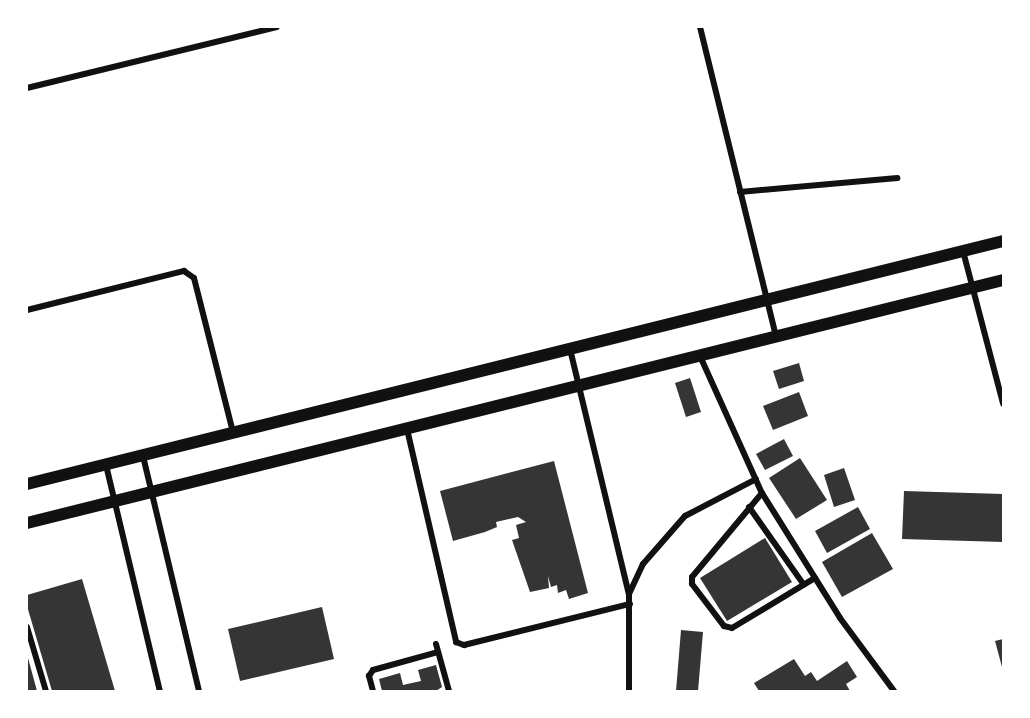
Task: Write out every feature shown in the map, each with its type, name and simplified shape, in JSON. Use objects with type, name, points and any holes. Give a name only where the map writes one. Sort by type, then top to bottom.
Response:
[{"type":"main road","points":[[27,484],[1003,241]]},
{"type":"main road","points":[[27,523],[1003,280]]},
{"type":"street","points":[[27,88],[277,27]]},
{"type":"street","points":[[700,27],[776,336]]},
{"type":"street","points":[[740,192],[897,178]]},
{"type":"street","points":[[963,251],[970,288],[1003,404]]},
{"type":"street","points":[[27,310],[184,271],[194,278],[233,433]]},
{"type":"street","points":[[570,349],[629,594],[629,691]]},
{"type":"street","points":[[700,355],[762,493],[815,578],[894,691]]},
{"type":"street","points":[[407,429],[456,642],[464,645],[630,604]]},
{"type":"street","points":[[143,456],[199,691]]},
{"type":"street","points":[[106,465],[160,691]]},
{"type":"street","points":[[629,594],[643,564],[684,516],[756,479]]},
{"type":"street","points":[[762,493],[692,577],[692,584],[724,626],[732,628],[815,578]]},
{"type":"street","points":[[749,507],[804,585]]},
{"type":"street","points":[[27,627],[46,691]]},
{"type":"street","points":[[436,644],[449,691]]},
{"type":"street","points":[[373,691],[369,676],[373,670],[438,652]]},
{"type":"building","points":[[799,363],[804,381],[779,389],[773,371]]},
{"type":"building","points":[[690,378],[701,412],[686,417],[675,383]]},
{"type":"building","points":[[799,392],[808,416],[773,430],[763,406]]},
{"type":"building","points":[[784,439],[793,456],[765,470],[756,454]]},
{"type":"building","points":[[800,458],[827,500],[796,519],[769,478]]},
{"type":"building","points":[[554,461],[588,593],[569,599],[566,590],[558,593],[557,585],[551,587],[548,576],[549,588],[530,592],[512,540],[519,538],[516,525],[526,522],[518,517],[496,522],[497,527],[453,541],[440,491]]},
{"type":"building","points":[[844,468],[855,500],[834,507],[824,475]]},
{"type":"building","points":[[904,491],[1003,494],[1003,542],[902,539]]},
{"type":"building","points":[[858,507],[870,529],[827,553],[815,531]]},
{"type":"building","points":[[872,533],[893,569],[842,597],[822,562]]},
{"type":"building","points":[[765,538],[792,582],[727,621],[700,578]]},
{"type":"building","points":[[82,579],[115,691],[52,691],[27,606],[27,595]]},
{"type":"building","points":[[322,607],[334,659],[240,681],[228,629]]},
{"type":"building","points":[[681,630],[703,632],[698,691],[676,691]]},
{"type":"building","points":[[1003,639],[1003,667],[1002,667],[995,641]]},
{"type":"building","points":[[28,658],[37,691],[27,691]]},
{"type":"building","points":[[794,659],[805,676],[811,672],[817,681],[847,661],[857,677],[846,684],[850,691],[759,691],[754,683]]},
{"type":"building","points":[[436,665],[442,687],[436,691],[382,691],[379,679],[400,673],[403,685],[421,681],[418,670]]}]
